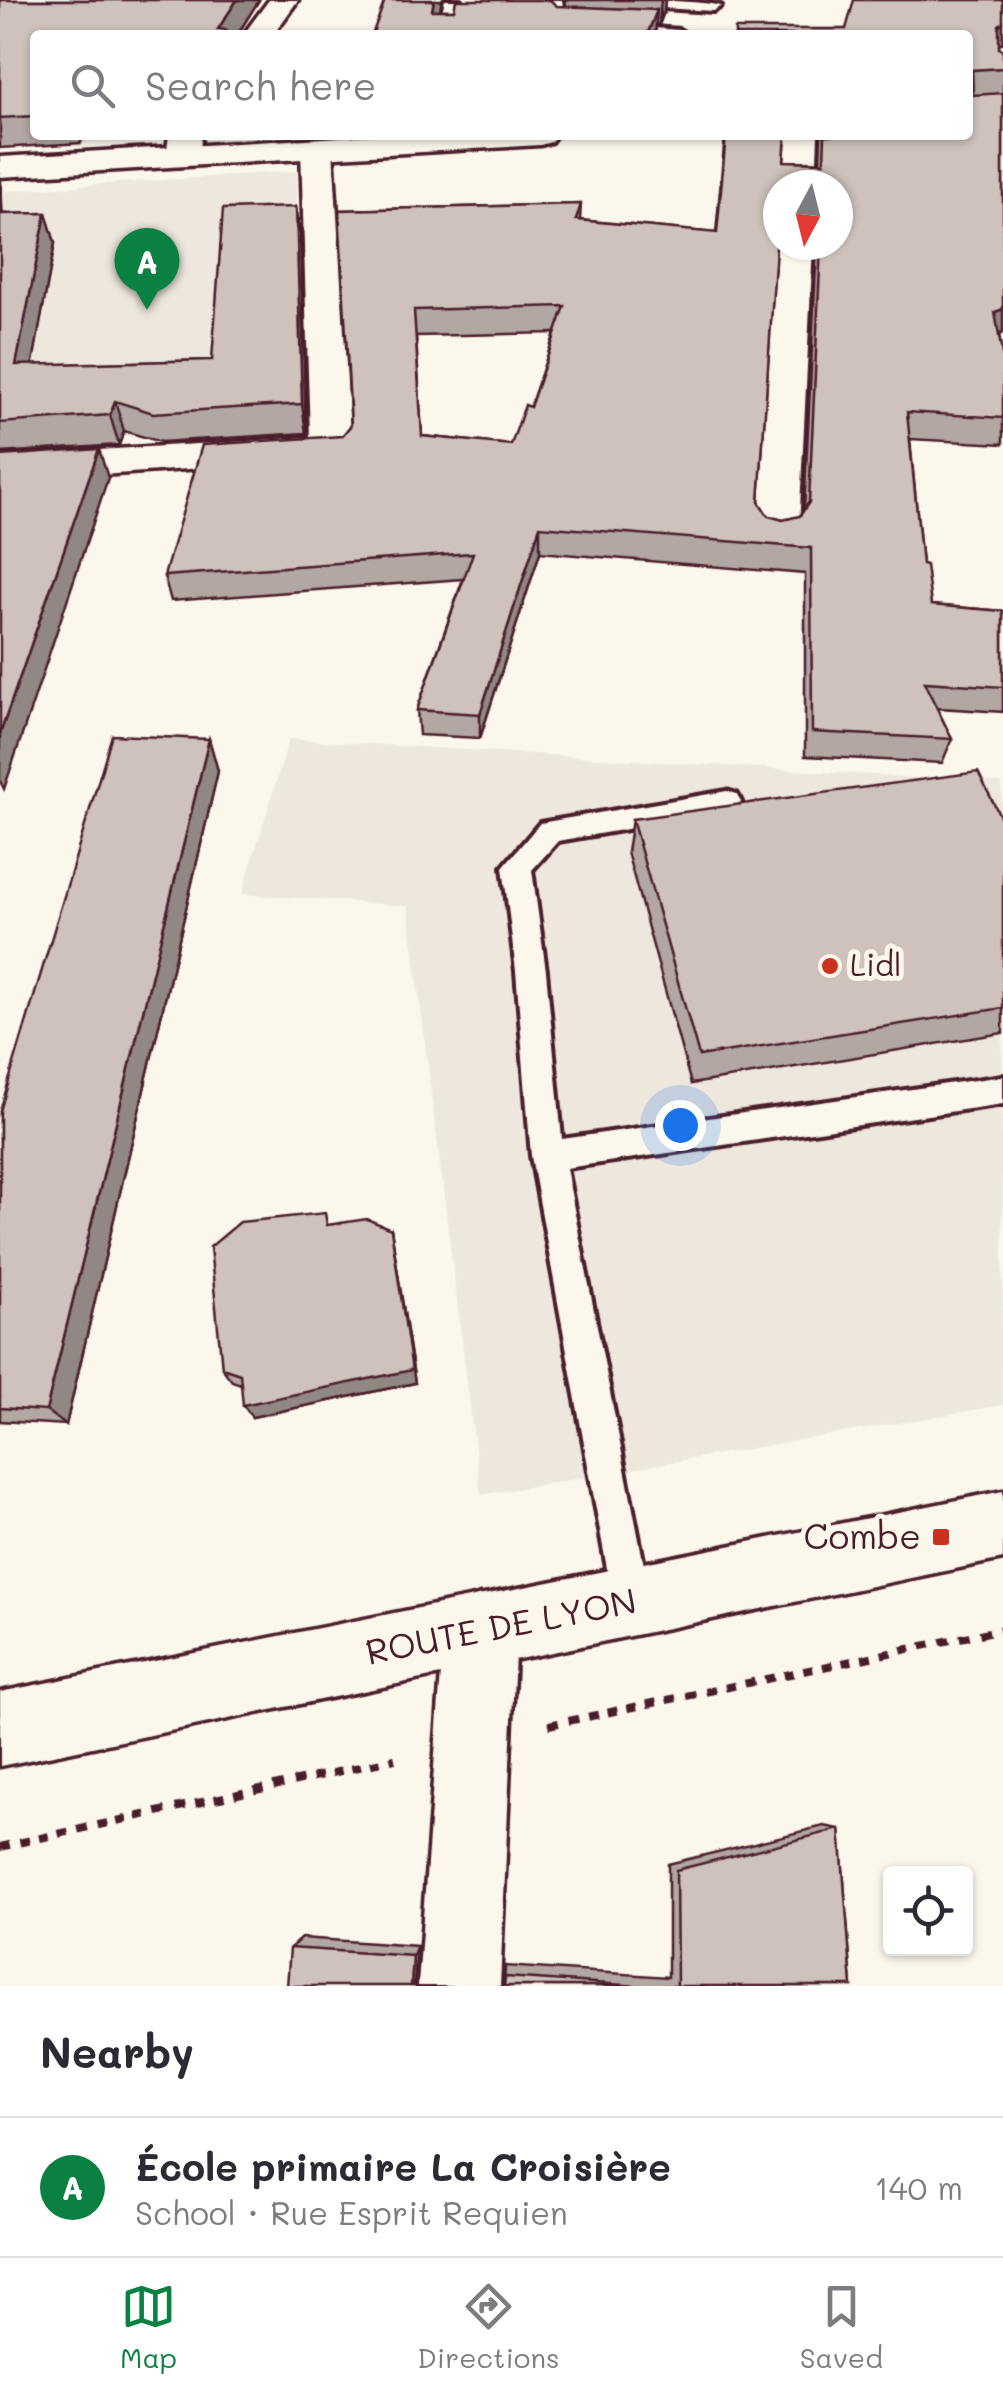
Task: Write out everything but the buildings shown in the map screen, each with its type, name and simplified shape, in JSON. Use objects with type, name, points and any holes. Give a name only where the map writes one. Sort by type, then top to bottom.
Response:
[{"type":"street","points":[[262,30],[284,0]]},
{"type":"street","points":[[0,167],[184,146],[317,149],[407,140]]},
{"type":"street","points":[[800,170],[802,140]]},
{"type":"street","points":[[0,469],[331,449],[317,149]]},
{"type":"street","points":[[778,528],[794,260]]},
{"type":"street","name":"ROUTE DE LYON","points":[[0,1729],[1003,1525]]},
{"type":"street","points":[[459,1986],[480,1631]]},
{"type":"lane","points":[[445,30],[453,0]]},
{"type":"lane","points":[[554,0],[558,25],[582,30]]},
{"type":"lane","points":[[608,0],[713,6]]},
{"type":"lane","points":[[632,1600],[547,1156],[532,971],[517,867],[550,831],[727,802]]},
{"type":"lane","points":[[547,1156],[1003,1090]]},
{"type":"shaded area","points":[[297,171],[292,428],[0,443],[0,191]]},
{"type":"shaded area","points":[[289,739],[1002,783],[1003,1405],[481,1495],[408,906],[242,894]]},
{"type":"place","name":"École primaire La Croisière","points":[[147,310]]},
{"type":"place","name":"Lidl","points":[[830,966]]},
{"type":"place","name":"Combe","points":[[941,1537]]}]
